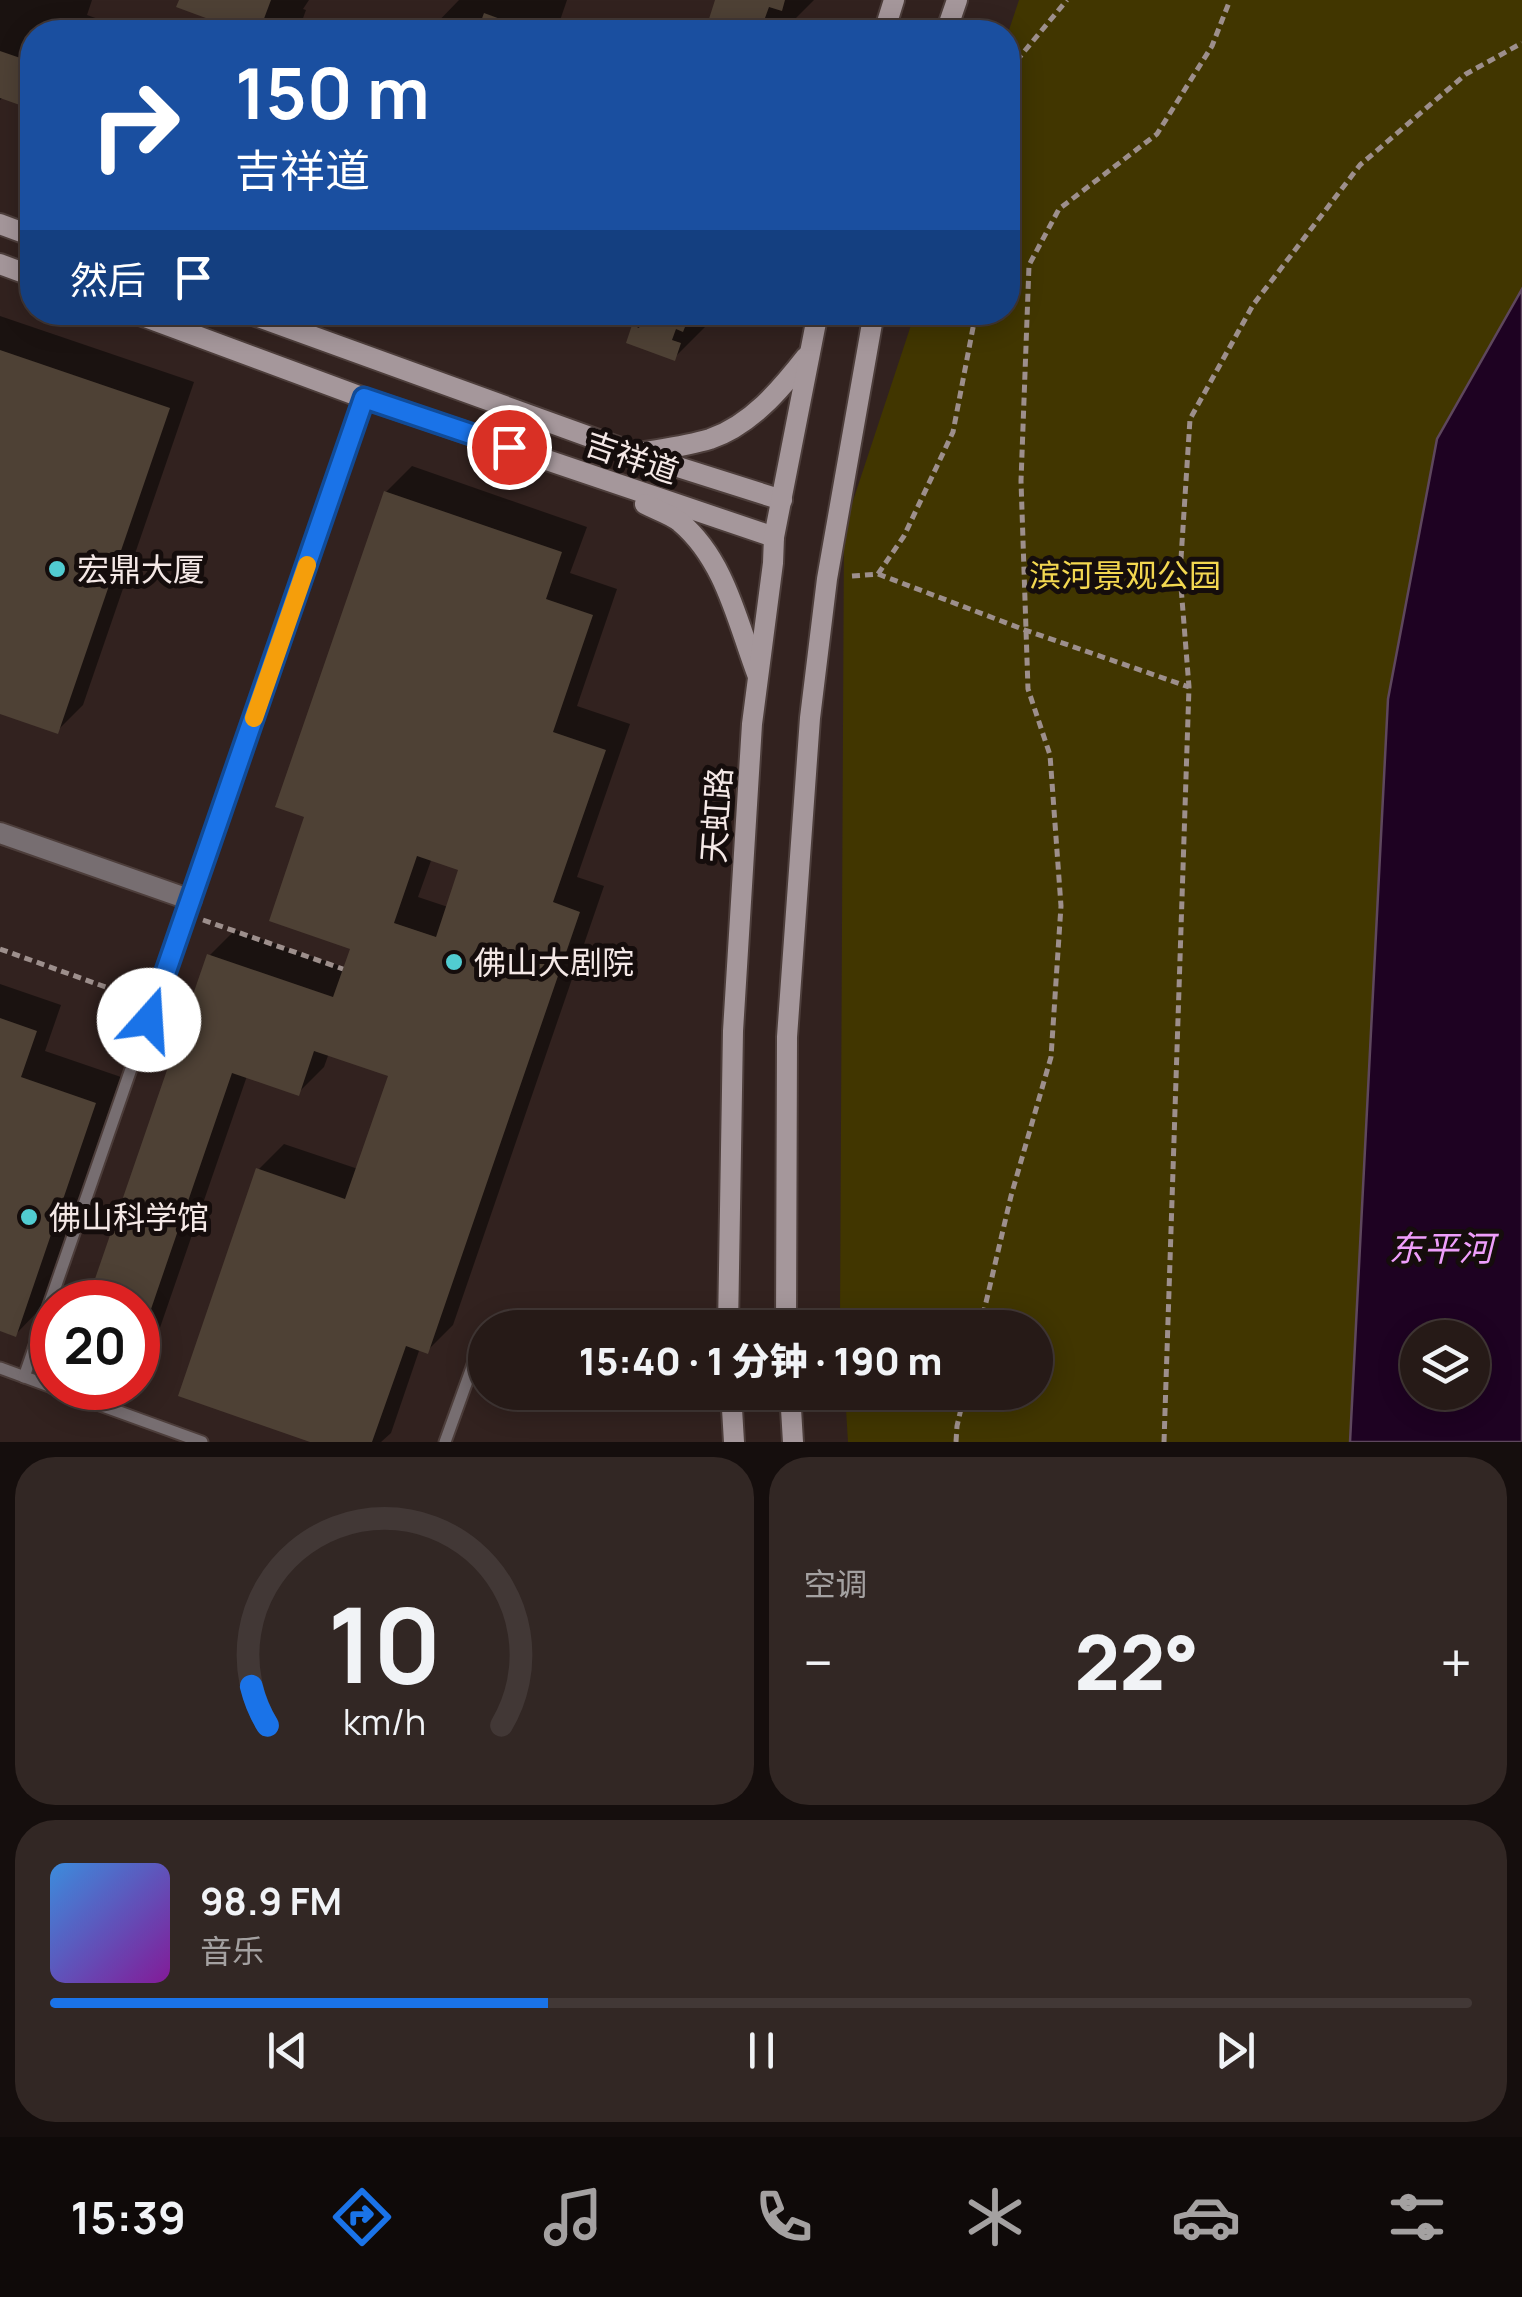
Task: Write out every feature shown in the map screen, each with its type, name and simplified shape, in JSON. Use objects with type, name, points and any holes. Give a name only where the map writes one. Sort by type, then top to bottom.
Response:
[{"type":"main road","name":"吉祥道","points":[[167,325],[364,398],[774,537]]},
{"type":"main road","name":"吉祥道","points":[[281,325],[637,454],[782,500]]},
{"type":"main road","name":"天虹路","points":[[728,1310],[733,1031],[752,724],[774,563],[774,537],[815,325]]},
{"type":"main road","points":[[786,1310],[787,1038],[810,718],[826,579],[872,325]]},
{"type":"main road","points":[[637,454],[711,438],[741,423],[779,392],[810,351]]},
{"type":"main road","points":[[581,472],[678,521],[706,551],[726,586],[758,678]]},
{"type":"main road","points":[[732,1410],[734,1442]]},
{"type":"main road","points":[[791,1410],[792,1442]]},
{"type":"street","points":[[0,833],[189,907]]},
{"type":"lane","points":[[24,1377],[364,398]]},
{"type":"lane","points":[[0,1368],[30,1379]]},
{"type":"lane","points":[[445,1442],[468,1378]]},
{"type":"lane","points":[[114,1410],[202,1442]]},
{"type":"path","points":[[1020,57],[1068,0]]},
{"type":"path","points":[[984,1310],[1011,1196],[1051,1057],[1061,906],[1050,754],[1028,689],[1025,630],[1022,481],[1029,264],[1059,209],[1156,134],[1212,46],[1230,0]]},
{"type":"path","points":[[1164,1442],[1188,687],[1180,574],[1190,420],[1253,305],[1360,165],[1466,74],[1522,43]]},
{"type":"path","points":[[878,574],[904,536],[953,432],[974,325]]},
{"type":"path","points":[[826,579],[878,574],[1188,687]]},
{"type":"path","points":[[189,907],[343,969]]},
{"type":"path","points":[[0,949],[186,1016]]},
{"type":"path","points":[[956,1442],[960,1410]]},
{"type":"green space","name":"滨河景观公园","points":[[1019,0],[1522,0],[1522,289],[1437,440],[1388,699],[1350,1442],[848,1442],[846,1410],[1053,1410],[1053,1310],[840,1310],[844,528],[911,325],[1020,325],[1020,20],[1012,20]]},
{"type":"water","name":"东平河","points":[[1522,289],[1522,1442],[1350,1442],[1388,699],[1437,439]]},
{"type":"building","points":[[179,0],[271,0],[264,20],[211,20],[176,7]]},
{"type":"building","points":[[715,0],[785,0],[782,11],[769,7],[765,18],[771,20],[709,20]]},
{"type":"building","points":[[484,13],[503,20],[481,20]]},
{"type":"building","points":[[0,51],[20,58],[20,105],[0,98]]},
{"type":"building","points":[[632,325],[686,325],[683,332],[676,329],[672,340],[681,343],[675,361],[626,343]]},
{"type":"building","name":"宏鼎大厦","points":[[0,350],[170,408],[58,734],[0,714]]},
{"type":"building","name":"佛山大剧院","points":[[384,491],[562,552],[546,599],[593,615],[553,732],[606,750],[553,902],[580,912],[428,1354],[406,1346],[372,1442],[310,1442],[178,1396],[256,1168],[345,1199],[388,1076],[314,1051],[299,1096],[232,1073],[160,1283],[95,1280],[207,954],[333,997],[350,949],[269,921],[304,817],[275,807]],"holes":[[[417,856],[458,870],[436,937],[394,923]]]},
{"type":"building","name":"佛山科学馆","points":[[0,1018],[37,1031],[21,1077],[96,1103],[35,1280],[30,1280],[30,1296],[16,1337],[0,1331]]},
{"type":"slow traffic","points":[[254,718],[307,565]]},
{"type":"place","name":"宏鼎大厦","points":[[57,569]]},
{"type":"place","name":"佛山大剧院","points":[[454,962]]},
{"type":"place","name":"佛山科学馆","points":[[29,1217]]},
{"type":"route","points":[[149,1020],[364,398],[509,447]]}]
